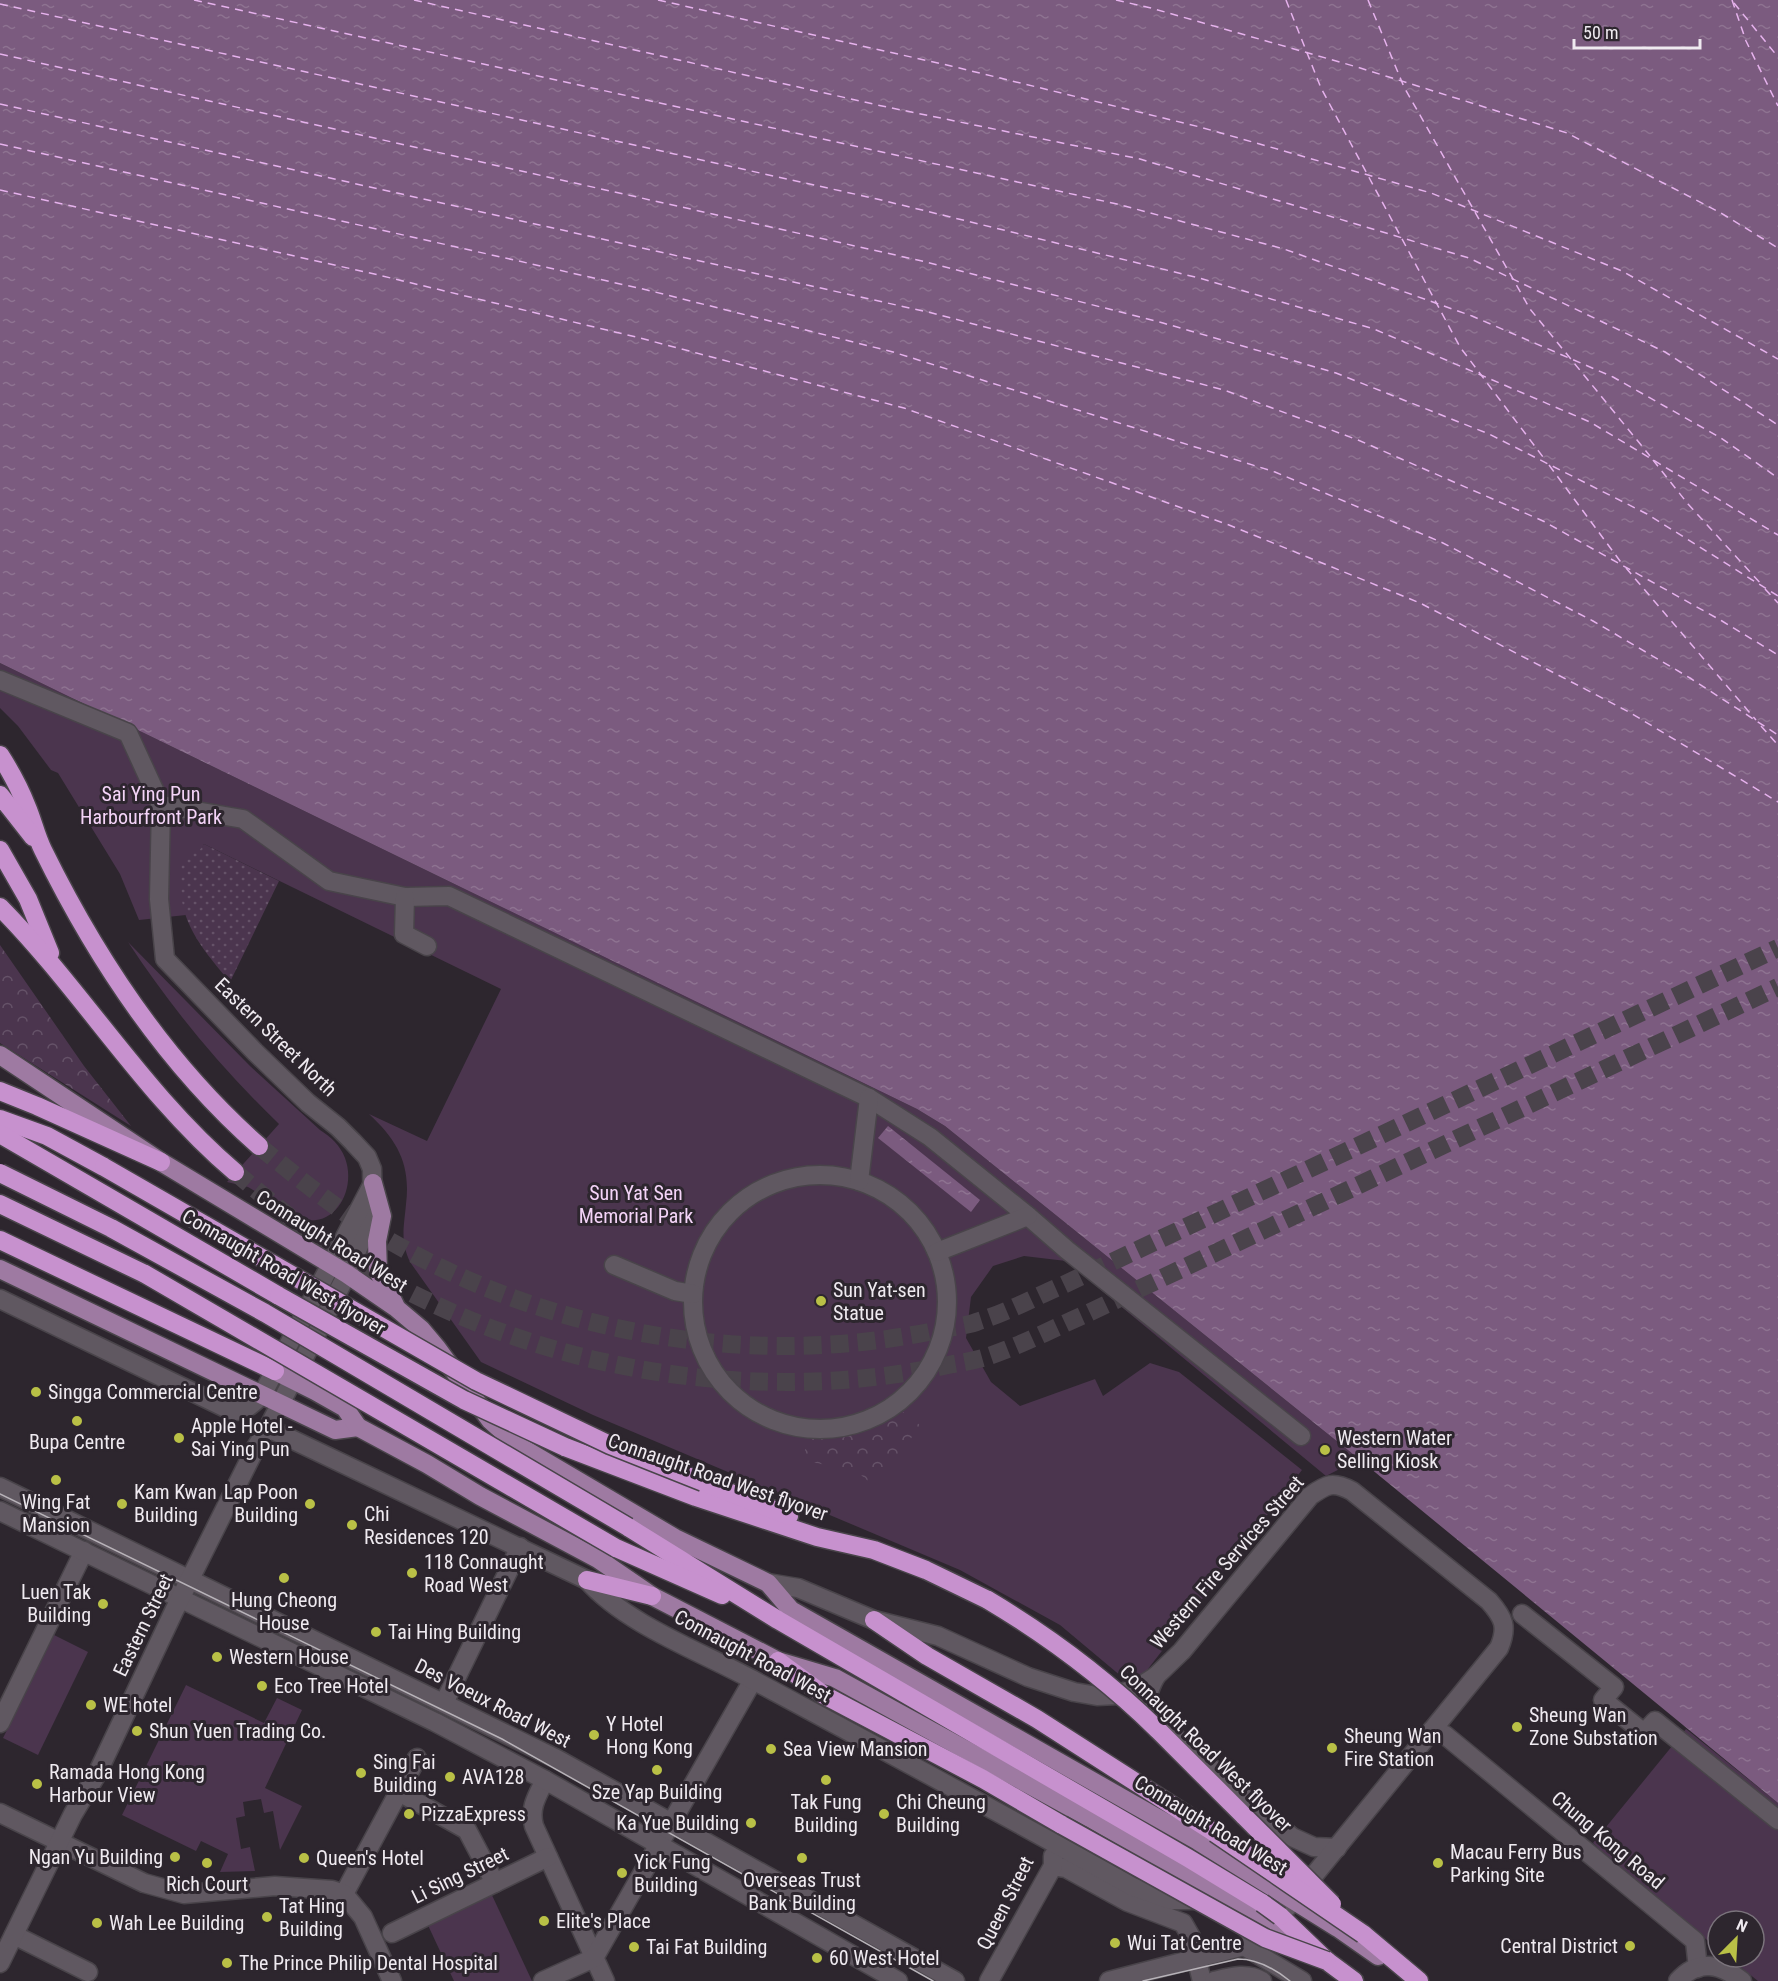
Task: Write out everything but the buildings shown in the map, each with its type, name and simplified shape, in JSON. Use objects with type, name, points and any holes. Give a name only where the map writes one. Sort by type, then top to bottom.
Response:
[{"type":"highway","points":[[0,755],[14,777],[42,848],[97,947],[142,1017],[210,1101],[259,1146]]},
{"type":"highway","points":[[0,795],[42,848]]},
{"type":"highway","points":[[0,850],[28,899],[56,969]]},
{"type":"highway","points":[[0,907],[56,969],[174,1114],[210,1151],[235,1172]]},
{"type":"highway","points":[[0,1091],[161,1162]]},
{"type":"highway","points":[[0,1119],[47,1136],[104,1167],[428,1354],[517,1401],[610,1445],[874,1550]]},
{"type":"highway","name":"Connaught Road West flyover","points":[[0,1134],[279,1296],[464,1400],[500,1417],[565,1447],[696,1497],[817,1537],[874,1550],[926,1570],[988,1600],[1070,1653],[1126,1698],[1363,1935]]},
{"type":"highway","points":[[0,1173],[111,1228],[265,1313],[572,1493],[778,1620],[1188,1857],[1280,1916],[1327,1961],[1354,1981]]},
{"type":"highway","points":[[0,1204],[145,1274],[623,1552],[778,1620]]},
{"type":"highway","points":[[0,1240],[275,1371]]},
{"type":"highway","points":[[587,1580],[652,1596]]},
{"type":"highway","points":[[874,1620],[927,1656],[996,1695],[1215,1833],[1363,1935],[1419,1981]]},
{"type":"highway","points":[[778,1661],[824,1695],[983,1779],[1265,1938],[1327,1961]]},
{"type":"main road","name":"Connaught Road West","points":[[0,1055],[161,1162],[339,1269],[395,1307],[421,1329],[437,1347],[490,1420],[519,1446],[675,1538],[768,1583],[791,1610],[1198,1841],[1338,1928],[1411,1981]]},
{"type":"main road","points":[[373,1183],[382,1216],[377,1242],[378,1271],[395,1307]]},
{"type":"main road","name":"Connaught Road West","points":[[0,1269],[335,1430],[358,1427]]},
{"type":"main road","name":"Connaught Road West","points":[[275,1371],[345,1408],[358,1427],[598,1559],[652,1596],[778,1661],[835,1678],[1107,1828],[1222,1895],[1342,1981]]},
{"type":"street","points":[[0,680],[128,733],[161,805],[243,819],[329,881],[405,897],[449,896],[869,1098],[930,1137],[1028,1215],[1067,1250],[1301,1436]]},
{"type":"street","name":"Eastern Street North","points":[[161,805],[159,899],[165,959],[255,1052],[353,1142],[367,1157],[372,1169],[373,1213],[262,1395]]},
{"type":"street","points":[[405,897],[404,934],[427,946]]},
{"type":"street","points":[[859,1181],[869,1098]]},
{"type":"street","points":[[828,1175],[859,1181],[884,1192],[906,1208],[924,1228],[937,1251],[945,1278],[948,1307],[944,1335],[934,1361],[918,1384],[895,1406],[867,1421],[837,1429],[806,1429],[779,1422],[754,1411],[732,1394],[714,1372],[701,1348],[694,1322],[693,1294],[697,1269],[706,1245],[720,1223],[741,1202],[768,1186],[798,1177],[828,1175]]},
{"type":"street","points":[[937,1251],[947,1249],[1028,1215]]},
{"type":"street","points":[[614,1265],[675,1291],[693,1294]]},
{"type":"street","name":"Eastern Street North","points":[[279,1403],[292,1379],[339,1269]]},
{"type":"street","points":[[0,1299],[232,1411],[241,1412],[248,1409],[262,1395]]},
{"type":"street","name":"Eastern Street","points":[[0,1963],[8,1937],[73,1814],[97,1774],[279,1403]]},
{"type":"street","name":"Connaught Road West","points":[[268,1428],[587,1580],[599,1593],[635,1619],[753,1680],[1133,1887],[1156,1897],[1185,1901],[1207,1900],[1222,1895]]},
{"type":"street","name":"Western Fire Services Street","points":[[874,1620],[938,1636],[1029,1677],[1080,1693],[1098,1696],[1117,1695],[1142,1685],[1156,1676],[1182,1651],[1310,1496],[1324,1486],[1340,1485],[1352,1491],[1489,1602],[1499,1612],[1505,1627],[1499,1648],[1293,1901]]},
{"type":"street","points":[[5,1489],[0,1511],[435,1722],[545,1780],[898,1981]]},
{"type":"street","name":"Des Voeux Road West","points":[[5,1489],[557,1759],[955,1981]]},
{"type":"street","points":[[444,1703],[520,1547]]},
{"type":"street","points":[[0,1724],[84,1551]]},
{"type":"street","name":"Connaught Road West","points":[[768,1583],[798,1588],[874,1620]]},
{"type":"street","points":[[1522,1614],[1614,1687],[1603,1700],[1644,1733],[1655,1721],[1778,1820]]},
{"type":"street","name":"Western Fire Services Street","points":[[1156,1676],[1149,1688],[1147,1699],[1149,1711],[1155,1720],[1292,1837],[1314,1847],[1337,1848]]},
{"type":"street","points":[[543,1981],[594,1958],[753,1680]]},
{"type":"street","name":"Chung Kong Road","points":[[1432,1730],[1445,1735],[1695,1941],[1698,1968]]},
{"type":"street","points":[[344,1894],[417,1758]]},
{"type":"street","points":[[545,1780],[535,1798],[531,1814],[534,1826],[605,1981]]},
{"type":"street","points":[[399,1792],[467,1830],[495,1883]]},
{"type":"street","points":[[0,1813],[144,1883],[184,1894],[276,1886],[332,1890],[344,1894],[363,1917],[393,1981]]},
{"type":"street","name":"Western Fire Services Street","points":[[1272,1819],[1285,1850],[1293,1901]]},
{"type":"street","name":"Queen Street","points":[[989,1981],[1053,1866],[1052,1843]]},
{"type":"street","name":"Li Sing Street","points":[[392,1933],[548,1857]]},
{"type":"street","points":[[1053,1866],[1066,1868],[1128,1902],[1183,1923],[1191,1937],[1202,1981]]},
{"type":"street","name":"Connaught Road West","points":[[1197,1958],[1244,1946],[1268,1927],[1293,1901]]},
{"type":"street","points":[[8,1937],[88,1972]]},
{"type":"street","points":[[1244,1946],[1302,1981]]},
{"type":"street","points":[[1109,1981],[1197,1958]]},
{"type":"street","points":[[1678,1981],[1683,1975],[1698,1968],[1714,1965],[1731,1972],[1742,1981]]},
{"type":"street","points":[[1214,1981],[1253,1976],[1262,1981]]},
{"type":"green space","name":"Sun Yat Sen Memorial Park","points":[[0,663],[917,1109],[945,1126],[1359,1459],[1326,1476],[1066,1261],[1024,1256],[993,1266],[971,1297],[966,1338],[991,1382],[1020,1406],[1095,1379],[1103,1396],[1150,1363],[1179,1372],[1302,1470],[1134,1687],[1060,1625],[960,1570],[593,1415],[481,1362],[410,1262],[404,1240],[407,1190],[404,1165],[394,1143],[369,1114],[427,1141],[501,989],[204,844],[181,889],[186,915],[139,920],[120,874],[58,773],[51,770],[18,726],[0,708]]},
{"type":"green space","points":[[204,844],[279,881],[230,982],[203,949],[184,912],[182,864],[194,850],[199,851]]},
{"type":"green space","points":[[128,942],[250,1066],[338,1145],[345,1158],[348,1181],[346,1192],[335,1211],[316,1220],[304,1220],[248,1187],[227,1182],[279,1124],[198,1037]]},
{"type":"green space","points":[[0,945],[84,1066],[131,1126],[0,1043]]},
{"type":"green space","points":[[904,1412],[921,1426],[873,1485],[856,1471],[806,1461],[804,1437],[840,1438],[872,1430]]},
{"type":"green space","points":[[54,1635],[88,1652],[38,1755],[3,1738]]},
{"type":"green space","points":[[186,1685],[264,1723],[277,1698],[302,1710],[265,1788],[302,1806],[280,1850],[273,1811],[264,1813],[261,1799],[243,1802],[245,1816],[236,1818],[241,1849],[250,1847],[255,1871],[220,1872],[228,1854],[201,1841],[196,1851],[122,1815]]},
{"type":"green space","points":[[1686,1729],[1778,1803],[1778,1981],[1758,1981],[1743,1969],[1766,1969],[1766,1909],[1706,1909],[1706,1939],[1612,1862],[1593,1843]]},
{"type":"green space","points":[[490,1891],[532,1981],[454,1981],[426,1921]]},
{"type":"water","points":[[0,0],[1778,0],[1778,1803],[1359,1459],[945,1126],[917,1109],[0,663]]},
{"type":"water","points":[[888,1126],[980,1200],[971,1212],[878,1138]]},
{"type":"ferry route","points":[[194,0],[1117,204],[1284,249],[1472,316],[1613,377],[1721,438],[1778,478]]},
{"type":"ferry route","points":[[414,0],[882,106],[1140,159],[1469,258],[1665,352],[1778,425]]},
{"type":"ferry route","points":[[658,0],[951,66],[1200,127],[1431,193],[1622,271],[1778,359]]},
{"type":"ferry route","points":[[1116,0],[1357,67],[1567,133],[1721,213],[1778,248]]},
{"type":"ferry route","points":[[1286,0],[1321,88],[1460,347],[1546,461]]},
{"type":"ferry route","points":[[1368,0],[1404,87],[1530,309],[1650,456]]},
{"type":"ferry route","points":[[1732,0],[1746,41],[1778,106]]},
{"type":"ferry route","points":[[1734,3],[1778,57]]},
{"type":"ferry route","points":[[0,4],[877,199],[1199,278],[1374,329],[1590,422],[1778,535]]},
{"type":"ferry route","points":[[0,54],[922,261],[1163,323],[1336,373],[1489,434],[1647,514],[1778,596]]},
{"type":"ferry route","points":[[0,104],[932,313],[1224,390],[1358,440],[1543,521],[1778,655]]},
{"type":"ferry route","points":[[0,144],[647,290],[893,352],[1275,472],[1441,542],[1593,621],[1690,678],[1778,735]]},
{"type":"ferry route","points":[[0,190],[370,273],[640,338],[904,408],[1229,525],[1420,603],[1629,712],[1778,802]]},
{"type":"ferry route","points":[[1653,460],[1688,504],[1762,585]]},
{"type":"ferry route","points":[[1549,465],[1623,565]]},
{"type":"ferry route","points":[[1626,568],[1756,720]]},
{"type":"ferry route","points":[[1765,589],[1778,603]]},
{"type":"ferry route","points":[[1761,726],[1778,745]]},
{"type":"tunnel","points":[[259,1146],[321,1196],[360,1223],[413,1254],[468,1280],[524,1302],[582,1320],[641,1333],[701,1342],[762,1346],[823,1345],[886,1339],[968,1324],[1011,1309],[1778,948]]},
{"type":"tunnel","points":[[235,1172],[286,1214],[341,1253],[396,1285],[453,1313],[513,1336],[573,1355],[635,1368],[698,1377],[762,1382],[826,1381],[874,1377],[976,1360],[1026,1342],[1778,987]]},
{"type":"tram line","points":[[0,1494],[502,1739],[933,1981]]},
{"type":"tram line","points":[[1143,1981],[1238,1959],[1266,1966],[1290,1981]]},
{"type":"place","name":"Sun Yat-sen Statue","points":[[821,1301]]},
{"type":"place","name":"Singga Commercial Centre","points":[[36,1392]]},
{"type":"place","name":"Bupa Centre","points":[[77,1421]]},
{"type":"place","name":"Apple Hotel - Sai Ying Pun","points":[[179,1438]]},
{"type":"place","name":"Western Water Selling Kiosk","points":[[1325,1450]]},
{"type":"place","name":"Wing Fat Mansion","points":[[56,1480]]},
{"type":"place","name":"Kam Kwan Building","points":[[122,1504]]},
{"type":"place","name":"Lap Poon Building","points":[[310,1504]]},
{"type":"place","name":"Chi Residences 120","points":[[352,1525]]},
{"type":"place","name":"118 Connaught Road West","points":[[412,1573]]},
{"type":"place","name":"Hung Cheong House","points":[[284,1578]]},
{"type":"place","name":"Luen Tak Building","points":[[103,1604]]},
{"type":"place","name":"Tai Hing Building","points":[[376,1632]]},
{"type":"place","name":"Western House","points":[[217,1657]]},
{"type":"place","name":"Eco Tree Hotel","points":[[262,1686]]},
{"type":"place","name":"WE hotel","points":[[91,1705]]},
{"type":"place","name":"Sheung Wan Zone Substation","points":[[1517,1727]]},
{"type":"place","name":"Shun Yuen Trading Co.","points":[[137,1731]]},
{"type":"place","name":"Y Hotel Hong Kong","points":[[594,1735]]},
{"type":"place","name":"Sheung Wan Fire Station","points":[[1332,1748]]},
{"type":"place","name":"Sea View Mansion","points":[[771,1749]]},
{"type":"place","name":"Sze Yap Building","points":[[657,1770]]},
{"type":"place","name":"Sing Fai Building","points":[[361,1773]]},
{"type":"place","name":"AVA128","points":[[450,1777]]},
{"type":"place","name":"Tak Fung Building","points":[[826,1780]]},
{"type":"place","name":"Ramada Hong Kong Harbour View","points":[[37,1784]]},
{"type":"place","name":"PizzaExpress","points":[[409,1814]]},
{"type":"place","name":"Chi Cheung Building","points":[[884,1814]]},
{"type":"place","name":"Ka Yue Building","points":[[751,1823]]},
{"type":"place","name":"Ngan Yu Building","points":[[175,1857]]},
{"type":"place","name":"Queen's Hotel","points":[[304,1858]]},
{"type":"place","name":"Overseas Trust Bank Building","points":[[802,1858]]},
{"type":"place","name":"Rich Court","points":[[207,1863]]},
{"type":"place","name":"Macau Ferry Bus Parking Site","points":[[1438,1863]]},
{"type":"place","name":"Yick Fung Building","points":[[622,1873]]},
{"type":"place","name":"Tat Hing Building","points":[[267,1917]]},
{"type":"place","name":"Elite's Place","points":[[544,1921]]},
{"type":"place","name":"Wah Lee Building","points":[[97,1923]]},
{"type":"place","name":"Wui Tat Centre","points":[[1115,1943]]},
{"type":"place","name":"Central District","points":[[1630,1946]]},
{"type":"place","name":"Tai Fat Building","points":[[634,1947]]},
{"type":"place","name":"60 West Hotel","points":[[817,1958]]},
{"type":"place","name":"The Prince Philip Dental Hospital","points":[[227,1963]]},
{"type":"park label","name":"Sai Ying Pun Harbourfront Park","points":[[151,806]]}]
